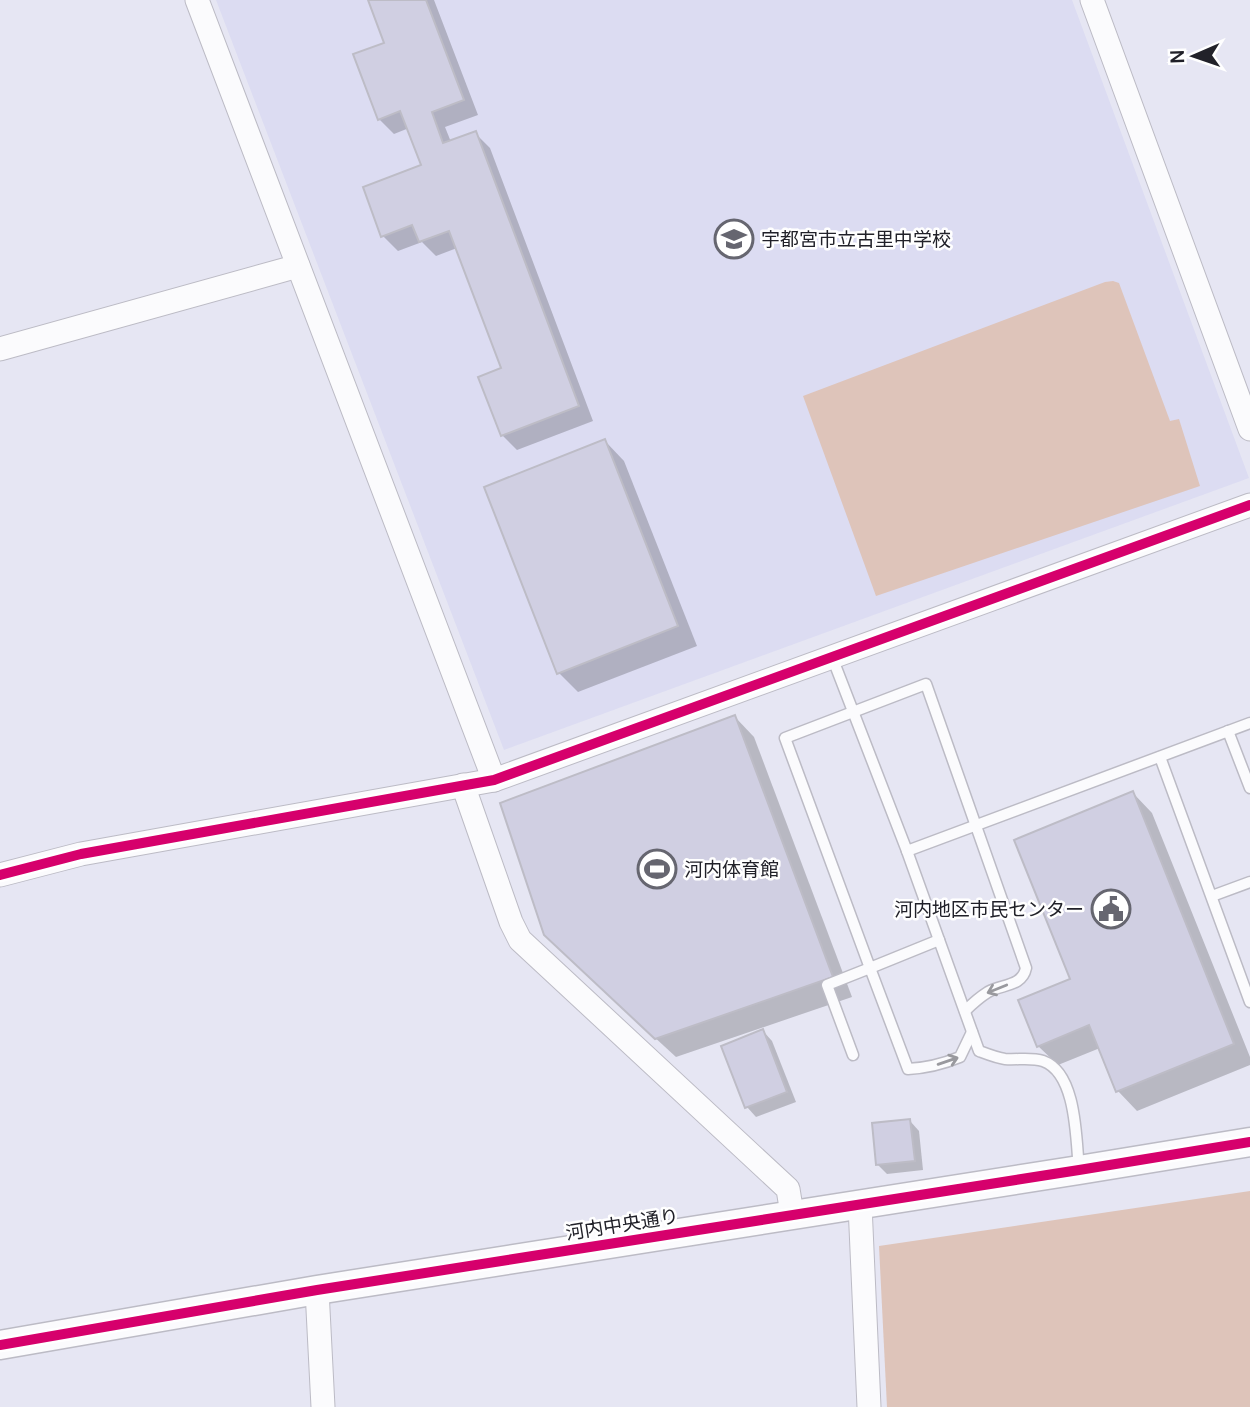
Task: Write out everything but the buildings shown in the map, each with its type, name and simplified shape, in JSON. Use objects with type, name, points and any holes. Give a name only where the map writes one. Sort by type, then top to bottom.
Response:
[{"type":"street","points":[[197,0],[494,780]]},
{"type":"street","points":[[1092,0],[1250,429]]},
{"type":"street","points":[[0,349],[298,266]]},
{"type":"street","points":[[0,875],[81,854],[494,780],[1250,505]]},
{"type":"street","points":[[463,785],[511,922],[520,940],[788,1189],[792,1214]]},
{"type":"street","name":"河内中央通り","points":[[0,1345],[317,1290],[1250,1142]]},
{"type":"street","points":[[860,1205],[869,1407]]},
{"type":"street","points":[[317,1290],[323,1407]]},
{"type":"lane","points":[[832,657],[979,1051],[1004,1059],[1045,1061],[1059,1072],[1072,1103],[1079,1170]]},
{"type":"lane","points":[[965,1011],[991,990],[1019,981],[1026,968],[926,684],[785,738],[908,1069],[946,1063],[960,1057],[972,1032]]},
{"type":"lane","points":[[906,851],[1250,723]]},
{"type":"lane","points":[[1228,731],[1250,788]]},
{"type":"lane","points":[[1160,757],[1250,1002]]},
{"type":"lane","points":[[1212,896],[1250,882]]},
{"type":"lane","points":[[853,1055],[827,985],[939,940]]},
{"type":"shaded area","name":"宇都宮市立古里中学校","points":[[216,0],[1072,0],[1249,478],[504,750]]},
{"type":"shaded area","points":[[1113,281],[1119,283],[1170,421],[1179,419],[1200,486],[876,596],[803,396]]},
{"type":"shaded area","points":[[1250,1191],[1250,1407],[887,1407],[879,1246]]},
{"type":"cycle path","points":[[0,875],[81,854],[494,780],[1250,505]]},
{"type":"cycle path","points":[[0,1345],[317,1290],[1250,1142]]},
{"type":"place","name":"宇都宮市立古里中学校","points":[[734,239]]},
{"type":"place","name":"河内体育館","points":[[657,869]]},
{"type":"place","name":"河内地区市民センター","points":[[1111,909]]}]
